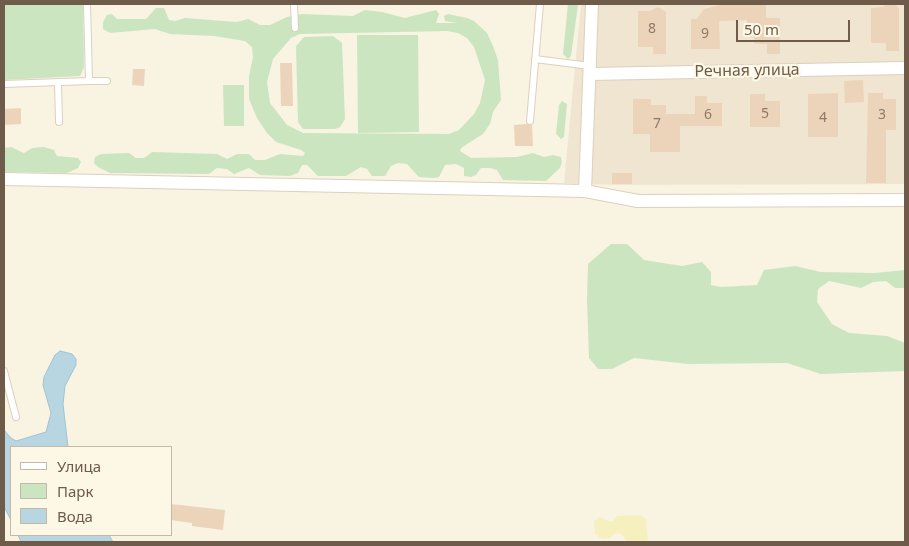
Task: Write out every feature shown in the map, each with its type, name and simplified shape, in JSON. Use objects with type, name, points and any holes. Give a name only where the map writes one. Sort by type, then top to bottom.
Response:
[{"type":"street","points":[[586,192],[592,4]]},
{"type":"street","name":"Речная улица","points":[[590,70],[905,68]]},
{"type":"street","points":[[4,179],[586,192],[638,201],[905,200]]},
{"type":"lane","points":[[87,4],[89,81]]},
{"type":"lane","points":[[294,4],[295,28]]},
{"type":"lane","points":[[530,121],[540,4]]},
{"type":"lane","points":[[535,59],[590,70]]},
{"type":"lane","points":[[4,84],[107,81]]},
{"type":"lane","points":[[58,82],[59,122]]},
{"type":"lane","points":[[4,371],[16,417]]},
{"type":"shaded area","points":[[581,4],[905,4],[905,184],[611,185],[564,183]]},
{"type":"green space","points":[[4,4],[83,4],[84,67],[80,76],[4,80]]},
{"type":"green space","points":[[568,4],[578,5],[571,56],[568,59],[563,54]]},
{"type":"green space","points":[[156,8],[164,8],[169,20],[175,21],[185,18],[237,22],[248,19],[260,25],[270,25],[287,17],[302,14],[353,16],[365,10],[405,18],[436,10],[439,14],[436,23],[457,23],[445,21],[444,16],[448,14],[467,18],[474,21],[487,33],[493,46],[498,60],[501,100],[493,112],[490,124],[483,134],[461,148],[460,151],[471,158],[517,157],[533,153],[544,157],[553,155],[561,157],[560,168],[546,181],[503,180],[497,170],[490,168],[481,168],[476,175],[471,177],[464,176],[464,168],[456,164],[445,165],[439,177],[434,178],[419,177],[407,164],[398,163],[391,166],[385,176],[372,176],[367,169],[361,167],[346,176],[318,176],[307,165],[302,165],[298,173],[290,176],[260,175],[249,168],[234,174],[227,169],[217,168],[209,174],[110,173],[94,163],[95,157],[101,154],[129,153],[136,158],[144,158],[152,152],[217,154],[227,159],[237,154],[249,154],[255,160],[265,160],[280,154],[303,156],[305,153],[276,142],[257,118],[249,99],[249,76],[253,57],[252,47],[245,41],[214,36],[170,34],[155,29],[110,33],[103,29],[103,22],[107,15],[112,14],[117,19],[146,19]],"holes":[[[447,31],[458,33],[467,38],[474,47],[485,80],[480,103],[474,114],[459,130],[449,134],[303,133],[287,125],[270,103],[267,82],[273,59],[291,38],[300,34]]]},
{"type":"green space","points":[[357,35],[418,35],[419,132],[358,133]]},
{"type":"green space","points":[[333,36],[342,43],[345,119],[340,127],[335,129],[303,129],[298,122],[296,46],[304,37]]},
{"type":"green space","points":[[223,85],[244,85],[244,126],[224,126]]},
{"type":"green space","points":[[562,101],[567,104],[564,137],[561,139],[556,134],[559,105]]},
{"type":"green space","points":[[11,147],[24,153],[32,148],[44,147],[54,150],[57,156],[78,158],[81,162],[78,168],[67,173],[4,172],[4,148]]},
{"type":"green space","points":[[611,244],[627,244],[644,260],[682,266],[702,262],[711,272],[711,285],[721,287],[757,285],[764,270],[795,266],[821,272],[875,273],[905,270],[905,288],[895,288],[886,281],[873,282],[861,288],[829,281],[818,289],[817,302],[832,324],[849,333],[887,336],[905,343],[905,371],[821,374],[787,363],[688,364],[634,358],[612,369],[598,369],[589,358],[588,264]]},
{"type":"sand","points":[[641,515],[646,520],[648,542],[627,542],[622,534],[616,533],[609,538],[602,539],[595,534],[594,522],[599,517],[612,522],[617,516]]},
{"type":"water","points":[[60,351],[72,354],[76,359],[76,365],[65,386],[63,404],[68,446],[10,446],[10,518],[4,507],[4,430],[16,441],[46,432],[51,413],[43,385],[44,377],[55,355]]},
{"type":"water","points":[[18,536],[110,536],[113,542],[21,542]]},
{"type":"building","points":[[724,4],[766,4],[766,18],[780,18],[780,54],[767,54],[767,44],[754,44],[754,23],[747,23],[747,20],[719,21],[720,49],[691,49],[691,19],[697,19],[704,9]]},
{"type":"building","points":[[886,4],[895,5],[899,8],[899,51],[886,51],[886,43],[871,43],[871,8],[883,7]]},
{"type":"building","points":[[658,7],[666,12],[666,54],[653,54],[653,47],[638,47],[638,11],[650,11]]},
{"type":"building","points":[[280,63],[292,63],[293,106],[281,106]]},
{"type":"building","points":[[133,69],[145,69],[144,86],[132,85]]},
{"type":"building","points":[[863,80],[864,102],[845,103],[844,81]]},
{"type":"building","points":[[838,93],[838,137],[808,137],[808,94]]},
{"type":"building","points":[[868,93],[883,93],[883,99],[896,99],[896,130],[886,130],[886,183],[866,183]]},
{"type":"building","points":[[750,94],[765,94],[765,101],[780,101],[780,127],[750,127]]},
{"type":"building","points":[[695,96],[707,96],[707,103],[722,103],[722,126],[680,126],[680,152],[650,152],[650,134],[633,134],[633,99],[651,99],[651,105],[666,105],[666,114],[695,114]]},
{"type":"building","points":[[21,108],[21,124],[4,125],[4,109]]},
{"type":"building","points":[[514,125],[532,125],[533,146],[515,146]]},
{"type":"building","points":[[612,173],[632,173],[632,184],[612,184]]},
{"type":"building","points":[[172,504],[225,510],[223,530],[192,526],[192,523],[172,520]]}]
